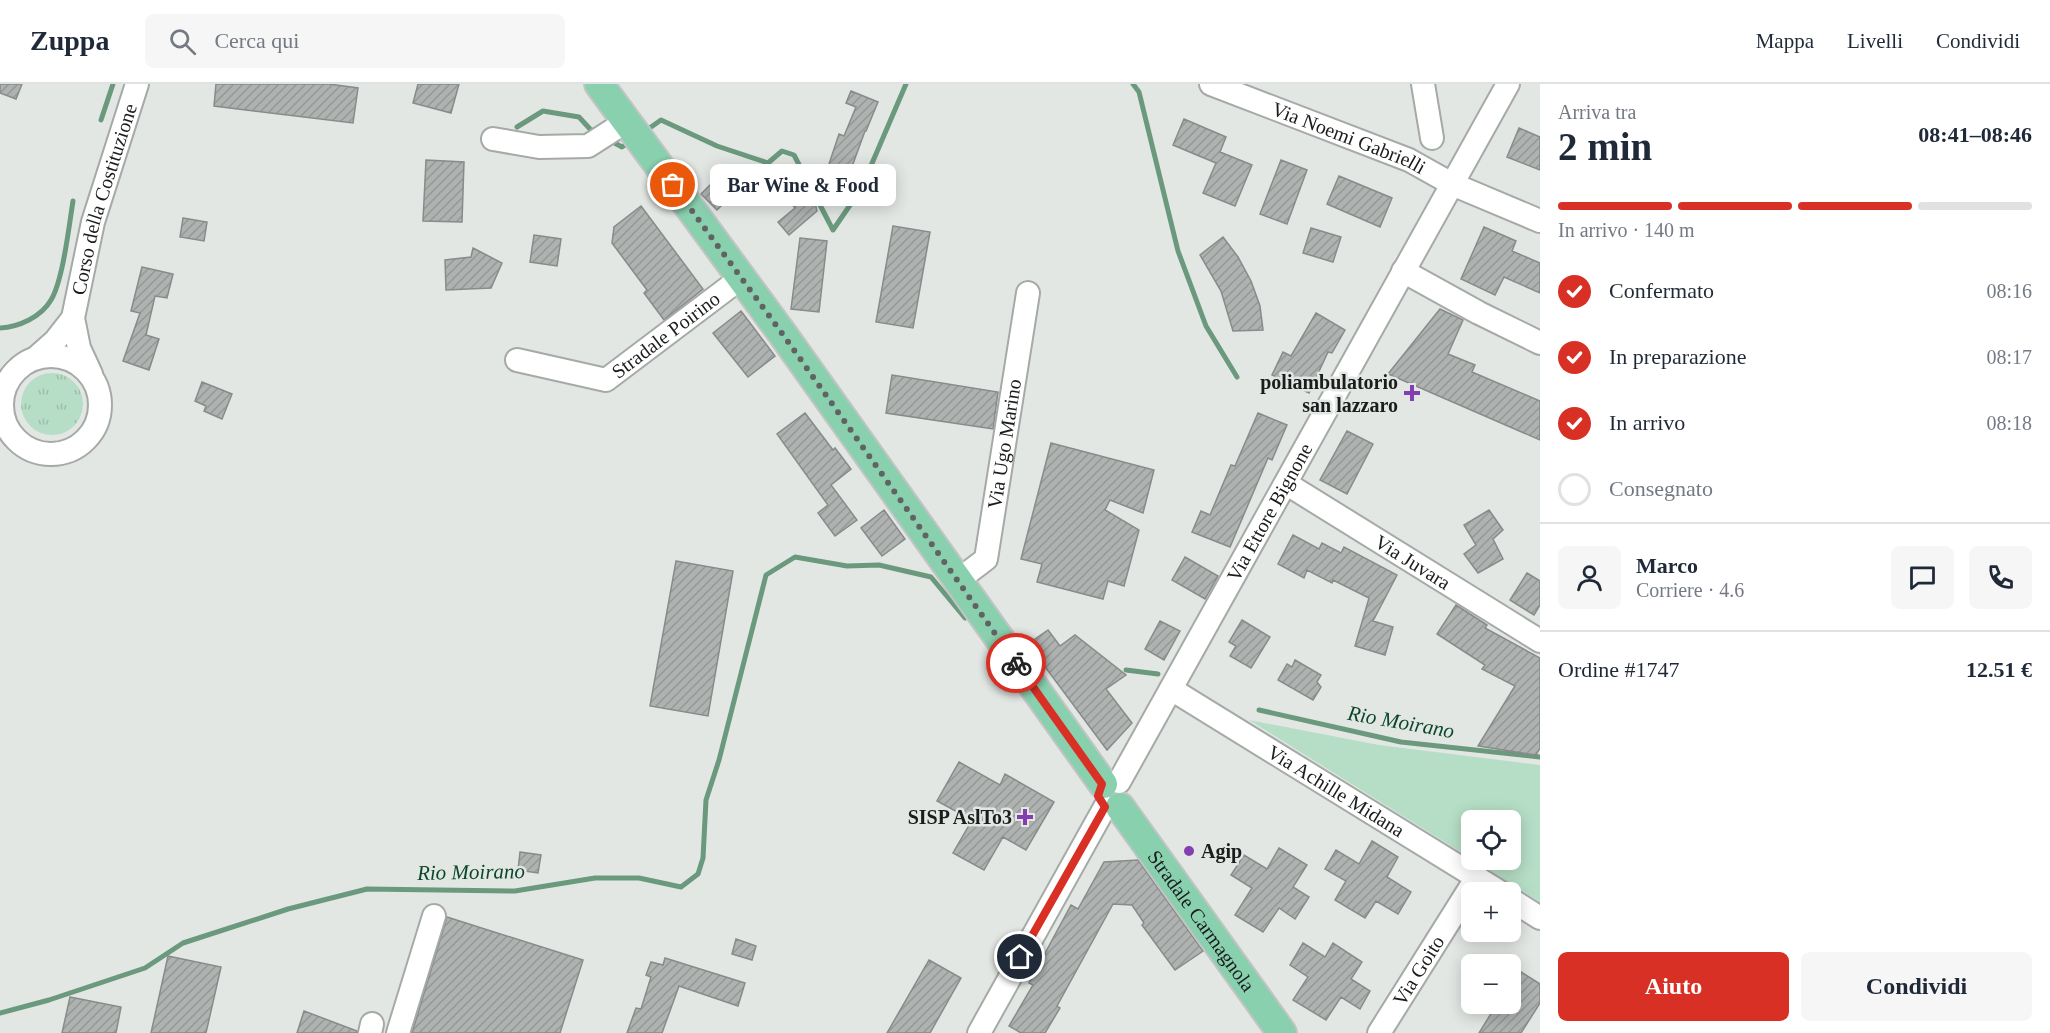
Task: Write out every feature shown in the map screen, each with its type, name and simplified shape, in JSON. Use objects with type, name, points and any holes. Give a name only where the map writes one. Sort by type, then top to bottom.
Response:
[{"type":"main road","points":[[599,84],[631,134],[741,278],[1112,795]]},
{"type":"main road","name":"Stradale Carmagnola","points":[[1112,795],[1280,1032]]},
{"type":"street","name":"Corso della Costituzione","points":[[73,318],[55,342],[14,371],[6,381],[2,394],[0,407],[4,424],[14,438],[25,447],[43,454],[59,454],[75,448],[88,437],[97,423],[100,406],[98,390],[79,348],[73,318],[93,222],[137,84]]},
{"type":"street","name":"Via Noemi Gabrielli","points":[[1211,84],[1409,160],[1452,183],[1540,221]]},
{"type":"street","points":[[1423,84],[1432,138]]},
{"type":"street","name":"Via Ettore Bignone","points":[[979,1033],[1508,84]]},
{"type":"street","points":[[493,139],[539,147],[588,146],[631,134]]},
{"type":"street","points":[[1404,272],[1540,343]]},
{"type":"street","name":"Stradale Poirino","points":[[517,360],[606,380],[741,278]]},
{"type":"street","name":"Via Ugo Marino","points":[[957,581],[986,559],[1028,293]]},
{"type":"street","points":[[0,360],[30,360],[52,355],[66,357],[80,364],[91,375]]},
{"type":"street","name":"Via Juvara","points":[[1287,484],[1540,641]]},
{"type":"street","name":"Via Achille Midana","points":[[1171,688],[1484,882]]},
{"type":"street","name":"Via Goito","points":[[1379,1033],[1477,878]]},
{"type":"street","points":[[1521,906],[1540,918]]},
{"type":"street","points":[[398,1033],[434,916]]},
{"type":"green space","points":[[46,373],[58,373],[74,382],[81,392],[83,404],[81,416],[74,426],[58,435],[46,435],[35,430],[26,421],[21,410],[21,398],[26,387],[35,378]]},
{"type":"green space","points":[[1249,720],[1379,745],[1540,765],[1540,902],[1521,890],[1521,882],[1508,882],[1488,870],[1521,870],[1521,810],[1461,810],[1461,852]]},
{"type":"building","points":[[0,84],[22,84],[16,99],[0,93]]},
{"type":"building","points":[[216,84],[329,84],[358,88],[353,123],[214,106]]},
{"type":"building","points":[[418,84],[459,84],[451,113],[413,103]]},
{"type":"building","points":[[851,91],[878,102],[846,183],[825,176],[839,134],[844,136],[856,107],[846,103]]},
{"type":"building","points":[[1184,119],[1226,137],[1220,152],[1252,165],[1235,206],[1203,193],[1216,163],[1173,145]]},
{"type":"building","points":[[1519,128],[1540,137],[1540,170],[1507,157]]},
{"type":"building","points":[[426,160],[464,162],[462,222],[423,221]]},
{"type":"building","points":[[1281,160],[1307,170],[1287,224],[1260,214]]},
{"type":"building","points":[[1339,176],[1392,198],[1380,227],[1327,204]]},
{"type":"building","points":[[718,177],[734,193],[717,210],[701,194]]},
{"type":"building","points":[[789,178],[798,190],[805,184],[813,194],[817,211],[789,235],[778,222],[795,208],[778,186]]},
{"type":"building","points":[[641,206],[703,289],[664,320],[644,293],[647,290],[612,243],[614,227]]},
{"type":"building","points":[[183,218],[207,222],[204,241],[180,237]]},
{"type":"building","points":[[893,226],[930,232],[913,328],[876,322]]},
{"type":"building","points":[[1484,227],[1516,241],[1512,251],[1540,263],[1540,293],[1504,277],[1495,295],[1461,279]]},
{"type":"building","points":[[1311,228],[1341,237],[1333,262],[1303,253]]},
{"type":"building","points":[[534,235],[561,239],[557,266],[530,262]]},
{"type":"building","points":[[1223,237],[1238,257],[1251,281],[1260,306],[1263,330],[1233,331],[1221,291],[1200,255]]},
{"type":"building","points":[[800,238],[827,241],[819,312],[791,309]]},
{"type":"building","points":[[473,248],[502,263],[491,288],[446,290],[445,260],[471,257]]},
{"type":"building","points":[[142,267],[173,274],[167,298],[155,296],[146,335],[159,339],[149,370],[123,361],[140,313],[131,311]]},
{"type":"building","points":[[1440,309],[1463,320],[1448,354],[1475,365],[1472,372],[1540,401],[1540,440],[1388,374]]},
{"type":"building","points":[[741,311],[775,356],[748,377],[713,333]]},
{"type":"building","points":[[1316,313],[1345,330],[1332,353],[1328,352],[1309,393],[1272,375],[1283,352],[1291,356]]},
{"type":"building","points":[[892,375],[998,392],[993,429],[886,413]]},
{"type":"building","points":[[202,382],[232,394],[222,419],[204,411],[206,406],[195,401]]},
{"type":"building","points":[[805,413],[833,450],[835,448],[851,469],[831,485],[857,520],[835,536],[818,513],[828,505],[777,434]]},
{"type":"building","points":[[1258,413],[1287,425],[1272,460],[1268,458],[1230,547],[1192,532],[1201,511],[1210,515],[1231,465],[1235,466]]},
{"type":"building","points":[[1347,431],[1373,444],[1347,494],[1320,480]]},
{"type":"building","points":[[1051,443],[1154,470],[1143,513],[1110,500],[1105,510],[1139,530],[1124,586],[1108,581],[1103,599],[1037,582],[1042,564],[1021,559]]},
{"type":"building","points":[[884,510],[905,539],[882,556],[861,528]]},
{"type":"building","points":[[1489,510],[1503,530],[1493,539],[1503,559],[1478,573],[1464,554],[1476,545],[1464,525]]},
{"type":"building","points":[[1293,535],[1319,549],[1322,543],[1341,553],[1344,547],[1397,575],[1373,621],[1393,627],[1385,655],[1355,646],[1369,598],[1307,570],[1304,578],[1278,564]]},
{"type":"building","points":[[1185,557],[1218,576],[1205,599],[1172,580]]},
{"type":"building","points":[[676,561],[733,571],[708,716],[650,706]]},
{"type":"building","points":[[1527,573],[1540,581],[1540,605],[1534,615],[1510,600]]},
{"type":"building","points":[[1456,605],[1487,625],[1485,628],[1540,658],[1540,748],[1536,755],[1478,746],[1515,686],[1482,669],[1485,665],[1437,634]]},
{"type":"building","points":[[1242,620],[1270,637],[1251,668],[1230,656],[1236,646],[1229,642]]},
{"type":"building","points":[[1160,621],[1180,631],[1164,660],[1145,649]]},
{"type":"building","points":[[1048,630],[1060,646],[1075,635],[1126,675],[1106,689],[1132,723],[1107,750],[1028,644]]},
{"type":"building","points":[[1295,660],[1321,675],[1317,682],[1321,687],[1313,700],[1278,680],[1287,664],[1292,667]]},
{"type":"building","name":"SISP AslTo3","points":[[959,762],[1000,785],[1005,774],[1054,802],[1026,850],[1003,837],[984,870],[953,853],[972,820],[937,801]]},
{"type":"building","points":[[1372,841],[1398,857],[1387,877],[1411,892],[1398,914],[1376,901],[1365,918],[1335,900],[1346,881],[1325,869],[1336,850],[1359,864]]},
{"type":"building","points":[[1279,848],[1307,865],[1293,887],[1309,897],[1295,919],[1279,908],[1263,932],[1235,915],[1252,888],[1231,875],[1244,855],[1267,869]]},
{"type":"building","points":[[520,852],[541,855],[538,873],[518,870]]},
{"type":"building","points":[[1138,860],[1203,951],[1175,970],[1142,925],[1144,923],[1132,905],[1113,904],[1057,1006],[1060,1008],[1045,1033],[1021,1033],[1009,1026],[1033,985],[1029,983],[1071,905],[1078,909],[1104,862]]},
{"type":"building","points":[[447,917],[583,960],[560,1033],[412,1033]]},
{"type":"building","points":[[736,939],[756,946],[752,960],[732,954]]},
{"type":"building","points":[[1303,943],[1325,957],[1333,943],[1362,962],[1351,979],[1370,991],[1360,1009],[1341,997],[1326,1020],[1293,1000],[1308,977],[1290,965]]},
{"type":"building","points":[[168,956],[221,967],[206,1033],[151,1033]]},
{"type":"building","points":[[665,958],[745,983],[738,1006],[679,986],[662,1033],[627,1033],[636,1008],[641,1009],[651,977],[646,975],[651,962],[663,965]]},
{"type":"building","points":[[929,960],[961,978],[930,1033],[887,1033]]},
{"type":"building","points":[[1521,972],[1540,984],[1540,1003],[1521,1033],[1479,1033],[1491,1014],[1521,1014]]},
{"type":"building","points":[[70,997],[121,1007],[116,1033],[62,1033]]},
{"type":"building","points":[[304,1011],[357,1031],[357,1033],[297,1033]]},
{"type":"waterway","name":"Rio Moirano","points":[[101,120],[113,84]]},
{"type":"waterway","name":"Rio Moirano","points":[[644,132],[661,120],[717,146],[768,163],[782,151],[794,155],[833,230],[861,189],[906,84]]},
{"type":"waterway","points":[[1133,84],[1139,92],[1178,251],[1206,326],[1237,377]]},
{"type":"waterway","name":"Rio Moirano","points":[[517,127],[543,111],[579,117],[598,134]]},
{"type":"waterway","name":"Rio Moirano","points":[[609,140],[622,147],[631,141]]},
{"type":"waterway","name":"Rio Moirano","points":[[0,328],[15,326],[29,320],[51,300],[59,280],[73,201]]},
{"type":"waterway","name":"Rio Moirano","points":[[0,1013],[49,1000],[145,968],[183,943],[288,909],[367,889],[515,891],[595,878],[639,878],[681,887],[698,874],[703,858],[706,800],[719,760],[766,575],[795,557],[847,566],[879,565],[931,577],[965,618]]},
{"type":"waterway","points":[[1126,670],[1158,674]]},
{"type":"waterway","name":"Rio Moirano","points":[[1259,710],[1401,742],[1540,757]]},
{"type":"way so far","points":[[673,185],[784,336],[1016,663]]},
{"type":"place","name":"Bar Wine & Food","points":[[673,185]]},
{"type":"place","name":"poliambulatorio san lazzaro","points":[[1412,393]]},
{"type":"place","name":"SISP AslTo3","points":[[1025,817]]},
{"type":"place","name":"Agip","points":[[1189,851]]},
{"type":"route","points":[[1016,663],[1095,772],[1102,784],[1098,792],[1099,800],[1105,807],[1020,957]]}]
